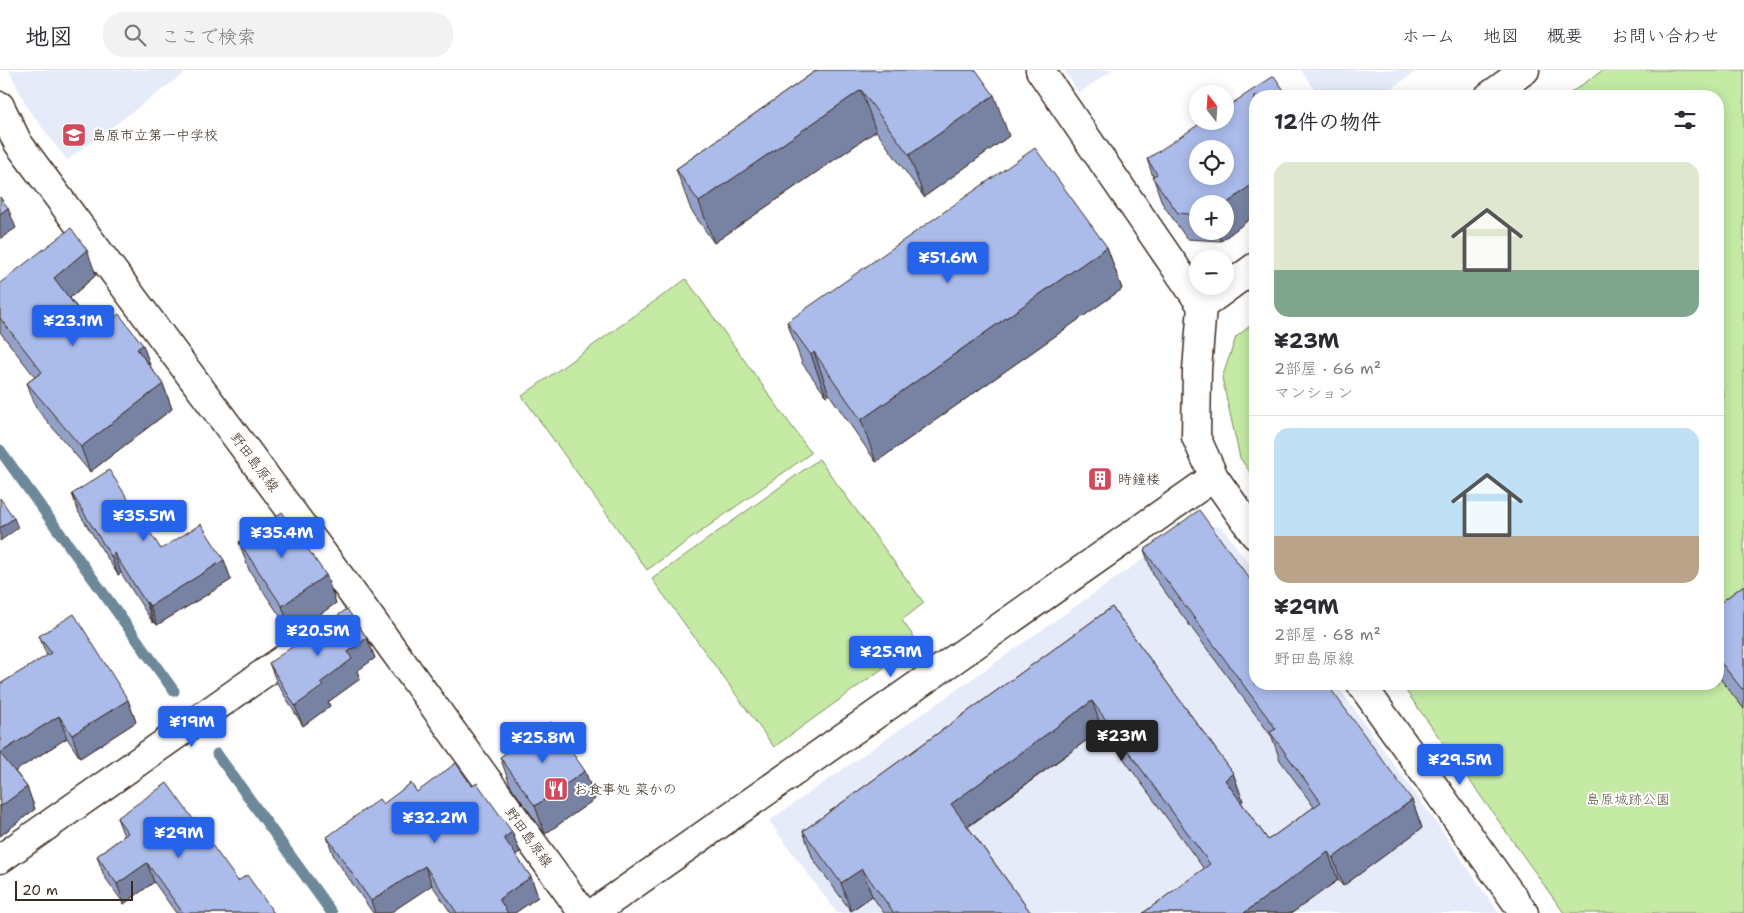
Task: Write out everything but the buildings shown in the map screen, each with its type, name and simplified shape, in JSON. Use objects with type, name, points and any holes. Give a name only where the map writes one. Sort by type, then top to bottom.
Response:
[{"type":"street","points":[[1040,70],[1202,306],[1197,370],[1196,437],[1214,476],[1249,526]]},
{"type":"street","points":[[1497,90],[1525,70]]},
{"type":"street","name":"野田島原線","points":[[0,106],[18,143],[353,611],[584,913]]},
{"type":"street","points":[[1202,306],[1249,271]]},
{"type":"street","points":[[593,913],[1214,476]]},
{"type":"street","points":[[0,859],[320,633]]},
{"type":"street","points":[[1365,690],[1524,913]]},
{"type":"shaded area","name":"島原市立第一中学校","points":[[9,70],[189,70],[67,160],[28,109]]},
{"type":"shaded area","points":[[1064,70],[1113,70],[1079,93]]},
{"type":"shaded area","points":[[1301,70],[1418,70],[1390,90],[1315,90]]},
{"type":"shaded area","points":[[1193,524],[1222,527],[1249,564],[1249,690],[1340,690],[1499,913],[837,913],[769,821]]},
{"type":"green space","name":"島原城跡公園","points":[[1603,70],[1744,70],[1744,913],[1564,913],[1405,690],[1724,690],[1724,90],[1575,90]]},
{"type":"green space","points":[[686,279],[811,453],[647,570],[522,396]]},
{"type":"green space","points":[[1249,327],[1249,471],[1240,458],[1222,378],[1236,337]]},
{"type":"green space","points":[[819,459],[924,603],[902,620],[918,643],[774,747],[652,579]]},
{"type":"waterway","points":[[0,450],[174,691]]},
{"type":"waterway","points":[[217,754],[332,913]]},
{"type":"place","name":"島原市立第一中学校","points":[[74,135]]},
{"type":"place","name":"時鐘楼","points":[[1100,479]]},
{"type":"place","name":"お食事処 菜かの","points":[[556,789]]}]
